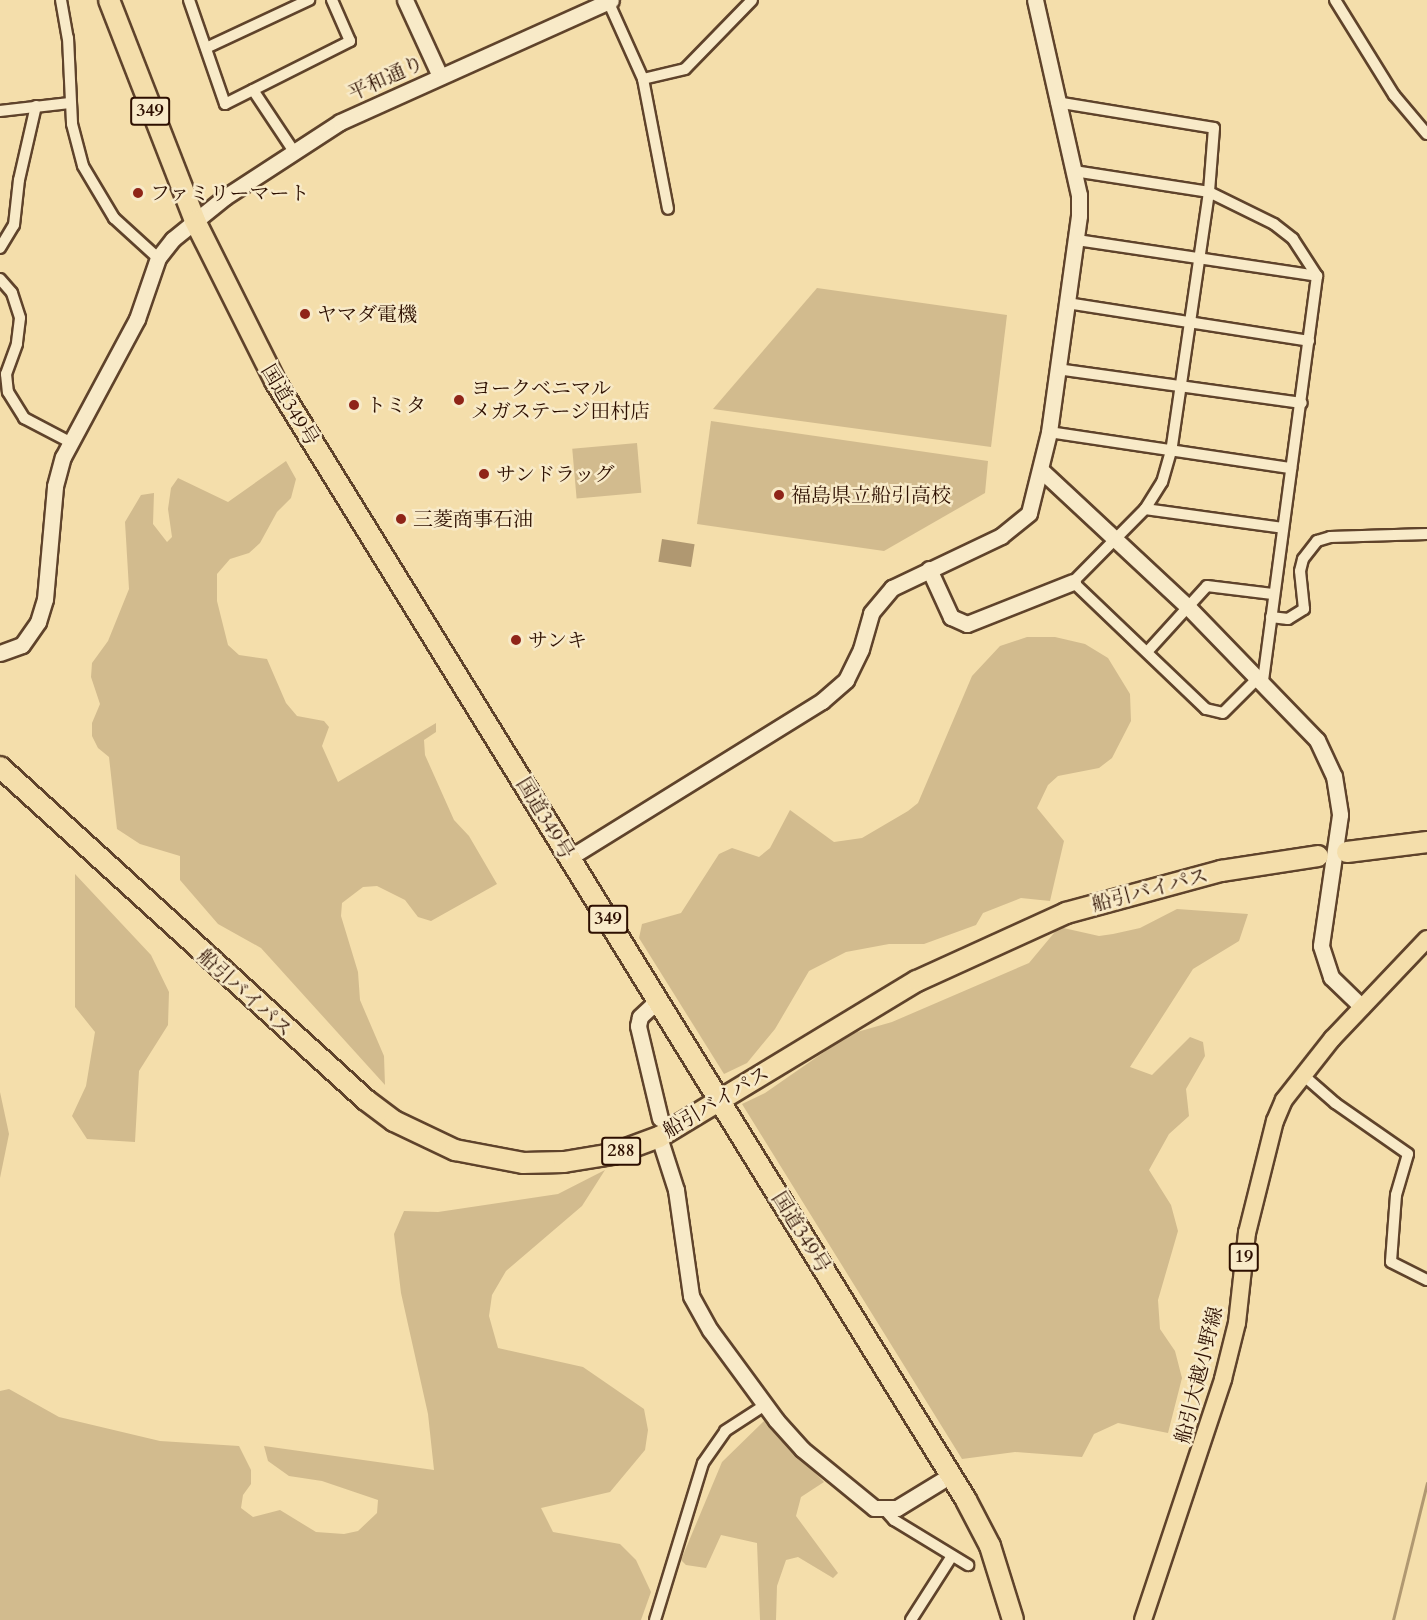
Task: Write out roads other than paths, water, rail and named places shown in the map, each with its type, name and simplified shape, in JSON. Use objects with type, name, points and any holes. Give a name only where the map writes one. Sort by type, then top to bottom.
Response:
[{"type":"highway","name":"国道349号","points":[[109,0],[195,221],[274,381],[951,1475],[990,1546],[1013,1620]]},
{"type":"highway","name":"船引バイパス","points":[[0,767],[228,978],[394,1121],[455,1150],[523,1163],[564,1162],[613,1154],[659,1128],[719,1101],[917,981],[1066,913],[1221,871],[1318,856]]},
{"type":"highway","points":[[1347,852],[1427,842]]},
{"type":"main road","name":"船引大越小野線","points":[[1143,1620],[1223,1379],[1237,1323],[1247,1233],[1275,1121],[1303,1075],[1362,1007],[1427,939]]},
{"type":"street","points":[[0,654],[22,645],[38,622],[45,599],[55,486],[70,442],[136,319],[158,258],[127,233],[93,189],[76,142],[70,103],[68,39],[61,0]]},
{"type":"street","points":[[189,0],[225,104],[350,41],[332,0]]},
{"type":"street","points":[[206,48],[309,0]]},
{"type":"street","points":[[405,0],[440,76]]},
{"type":"street","points":[[643,79],[685,69],[752,0]]},
{"type":"street","points":[[569,858],[822,701],[846,680],[861,649],[871,613],[881,598],[906,579],[1019,523],[1032,505],[1042,471],[1049,432],[1077,240],[1079,195],[1056,102],[1035,0]]},
{"type":"street","points":[[1335,0],[1394,95],[1427,134]]},
{"type":"street","points":[[610,1],[643,79],[668,208]]},
{"type":"street","name":"平和通り","points":[[158,258],[173,239],[195,221],[293,150],[383,100],[610,1]]},
{"type":"street","points":[[253,90],[293,150]]},
{"type":"street","points":[[928,569],[951,617],[967,624],[1073,582],[1145,509],[1162,482],[1171,451],[1209,192],[1214,128],[1056,102]]},
{"type":"street","points":[[0,111],[70,103]]},
{"type":"street","points":[[0,248],[14,225],[19,180],[36,106]]},
{"type":"street","points":[[1073,582],[1206,710],[1223,713],[1260,680],[1272,617],[1273,594],[1302,403],[1317,276],[1293,239],[1274,224],[1209,192],[1074,171]]},
{"type":"street","points":[[1077,240],[1317,276]]},
{"type":"street","points":[[0,279],[12,293],[20,318],[17,344],[6,374],[8,392],[24,418],[70,442]]},
{"type":"street","points":[[1067,303],[1309,341]]},
{"type":"street","points":[[1057,369],[1302,403]]},
{"type":"street","points":[[1049,432],[1291,468]]},
{"type":"street","points":[[1042,471],[1189,608],[1317,740],[1334,776],[1340,815],[1321,946],[1331,977],[1362,1007]]},
{"type":"street","points":[[1145,509],[1284,528]]},
{"type":"street","points":[[1272,617],[1288,619],[1304,609],[1300,571],[1303,559],[1317,541],[1330,537],[1427,534]]},
{"type":"street","points":[[1147,652],[1207,586],[1273,594]]},
{"type":"street","points":[[658,1000],[640,1017],[638,1026],[659,1128],[676,1190],[691,1296],[710,1330],[765,1405],[802,1449],[865,1502],[884,1509],[894,1520],[968,1565]]},
{"type":"street","points":[[1303,1075],[1335,1103],[1408,1154],[1396,1195],[1391,1262],[1427,1280]]},
{"type":"street","points":[[655,1620],[703,1463],[725,1431],[765,1405]]},
{"type":"street","points":[[884,1509],[908,1503],[951,1475]]},
{"type":"street","points":[[911,1620],[952,1556]]},
{"type":"waterway","points":[[1393,1620],[1427,1483]]},
{"type":"place","name":"ファミリーマート","points":[[138,193]]},
{"type":"place","name":"ヤマダ電機","points":[[305,314]]},
{"type":"place","name":"ヨークベニマル メガステージ田村店","points":[[459,400]]},
{"type":"place","name":"トミタ","points":[[354,405]]},
{"type":"place","name":"サンドラッグ","points":[[484,474]]},
{"type":"place","name":"福島県立船引高校","points":[[779,495]]},
{"type":"place","name":"三菱商事石油","points":[[401,519]]},
{"type":"place","name":"サンキ","points":[[516,640]]}]
